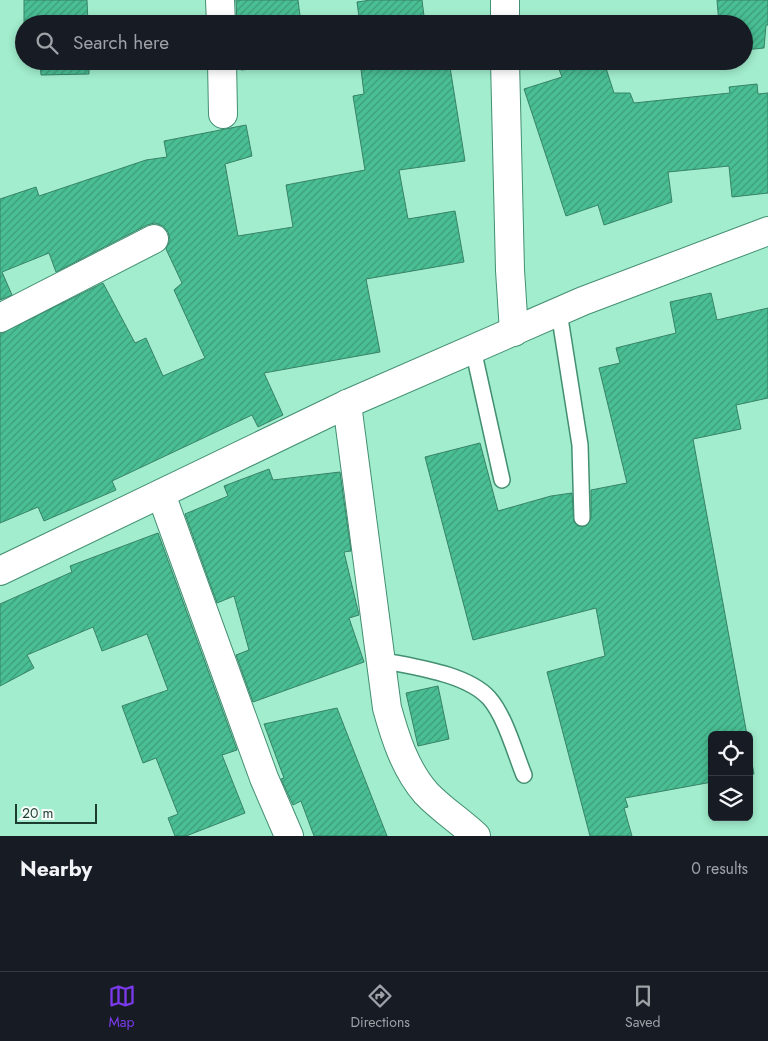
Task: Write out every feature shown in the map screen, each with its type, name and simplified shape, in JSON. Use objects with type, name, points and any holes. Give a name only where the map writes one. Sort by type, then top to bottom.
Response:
[{"type":"main road","points":[[220,0],[221,15]]},
{"type":"main road","points":[[505,0],[505,15]]},
{"type":"main road","points":[[222,70],[223,114]]},
{"type":"main road","points":[[505,70],[510,270],[514,332]]},
{"type":"main road","points":[[0,571],[347,404],[559,312],[768,231]]},
{"type":"main road","points":[[0,318],[154,238]]},
{"type":"main road","points":[[347,404],[381,660],[392,727],[407,764],[425,792],[476,836]]},
{"type":"main road","points":[[162,494],[264,778],[290,836]]},
{"type":"lane","points":[[559,312],[580,445],[582,518]]},
{"type":"lane","points":[[473,349],[502,480]]},
{"type":"lane","points":[[381,660],[440,673],[474,687],[483,694],[492,703],[500,718],[524,775]]},
{"type":"building","points":[[24,0],[87,0],[88,15],[24,15]]},
{"type":"building","points":[[236,0],[298,0],[300,15],[237,15]]},
{"type":"building","points":[[371,0],[422,0],[424,15],[359,15],[357,2]]},
{"type":"building","points":[[717,0],[768,0],[768,25],[766,25],[764,48],[753,49],[753,15],[718,15]]},
{"type":"building","points":[[41,70],[89,70],[89,74],[41,75]]},
{"type":"building","points":[[361,70],[450,70],[465,161],[399,170],[408,219],[455,211],[464,262],[366,279],[380,352],[264,373],[283,415],[258,427],[252,415],[112,481],[116,490],[44,521],[38,507],[0,523],[0,334],[103,283],[135,343],[146,338],[163,376],[205,358],[174,290],[182,283],[166,249],[170,240],[168,232],[163,226],[155,223],[147,225],[56,272],[49,253],[2,272],[12,295],[0,300],[0,199],[36,187],[39,196],[146,160],[167,157],[164,141],[246,125],[252,156],[225,164],[238,236],[293,227],[286,185],[365,170],[353,96],[364,94]]},
{"type":"building","points":[[559,70],[607,70],[614,93],[630,93],[634,103],[730,93],[729,87],[757,84],[758,94],[768,93],[768,193],[732,197],[729,166],[668,172],[672,202],[604,225],[598,205],[566,216],[524,89],[562,77]]},
{"type":"building","points":[[711,293],[717,320],[768,308],[768,398],[736,405],[741,429],[693,439],[746,731],[708,731],[708,783],[625,798],[628,807],[624,808],[632,836],[590,836],[547,672],[605,656],[596,608],[473,640],[425,457],[480,443],[498,511],[551,496],[572,493],[574,522],[578,526],[586,526],[591,518],[591,490],[627,483],[599,368],[620,363],[616,348],[676,333],[670,302]]},
{"type":"building","points":[[269,469],[273,480],[340,472],[351,551],[344,552],[359,615],[349,618],[364,662],[253,702],[236,655],[249,650],[234,596],[217,603],[185,514],[228,496],[224,486]]},
{"type":"building","points":[[158,533],[237,750],[222,755],[245,813],[186,836],[175,836],[168,818],[178,814],[156,758],[143,763],[122,706],[168,690],[147,634],[102,651],[93,627],[27,655],[34,668],[0,686],[0,604],[72,572],[70,566]]},
{"type":"building","points":[[438,686],[449,739],[418,746],[406,693]]},
{"type":"building","points":[[337,708],[387,836],[314,836],[301,801],[293,805],[281,779],[284,778],[264,724]]}]
